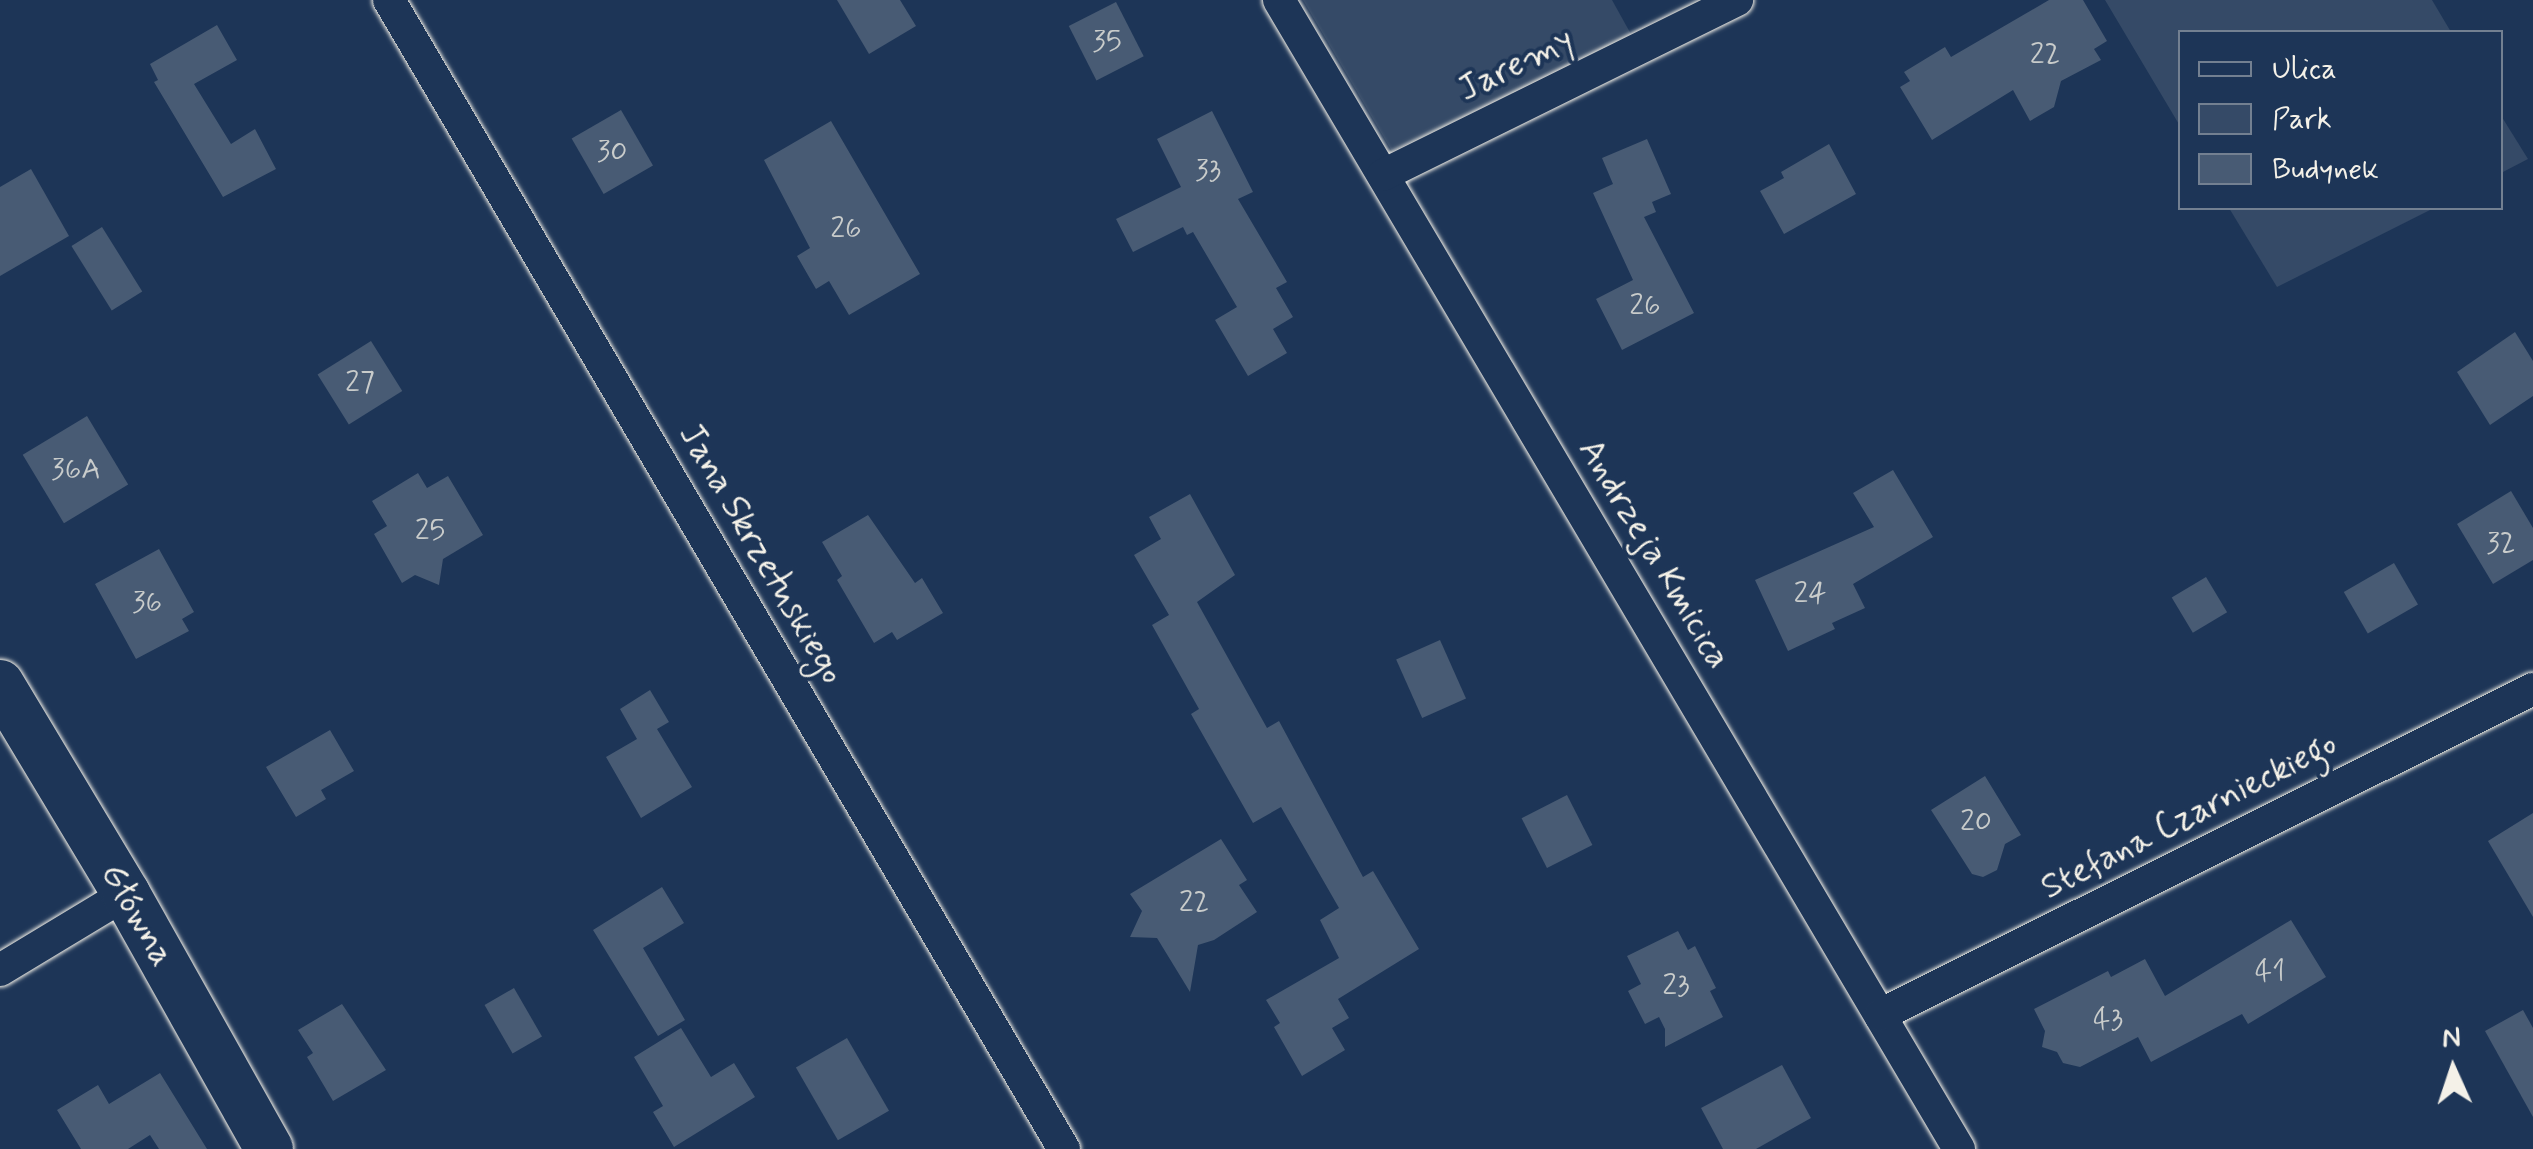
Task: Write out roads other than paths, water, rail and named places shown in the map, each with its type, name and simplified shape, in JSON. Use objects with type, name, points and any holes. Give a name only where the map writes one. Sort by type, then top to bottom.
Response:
[{"type":"street","name":"Jana Skrzetuskiego","points":[[389,0],[1064,1149]]},
{"type":"street","name":"Andrzeja Kmicica","points":[[1279,0],[1959,1149]]},
{"type":"street","name":"Jaremy","points":[[1384,175],[1738,0]]},
{"type":"street","name":"Główna","points":[[0,684],[126,894],[269,1149]]},
{"type":"street","name":"Stefana Czarnieckiego","points":[[1880,1015],[2533,689]]},
{"type":"street","points":[[0,970],[126,894]]}]
